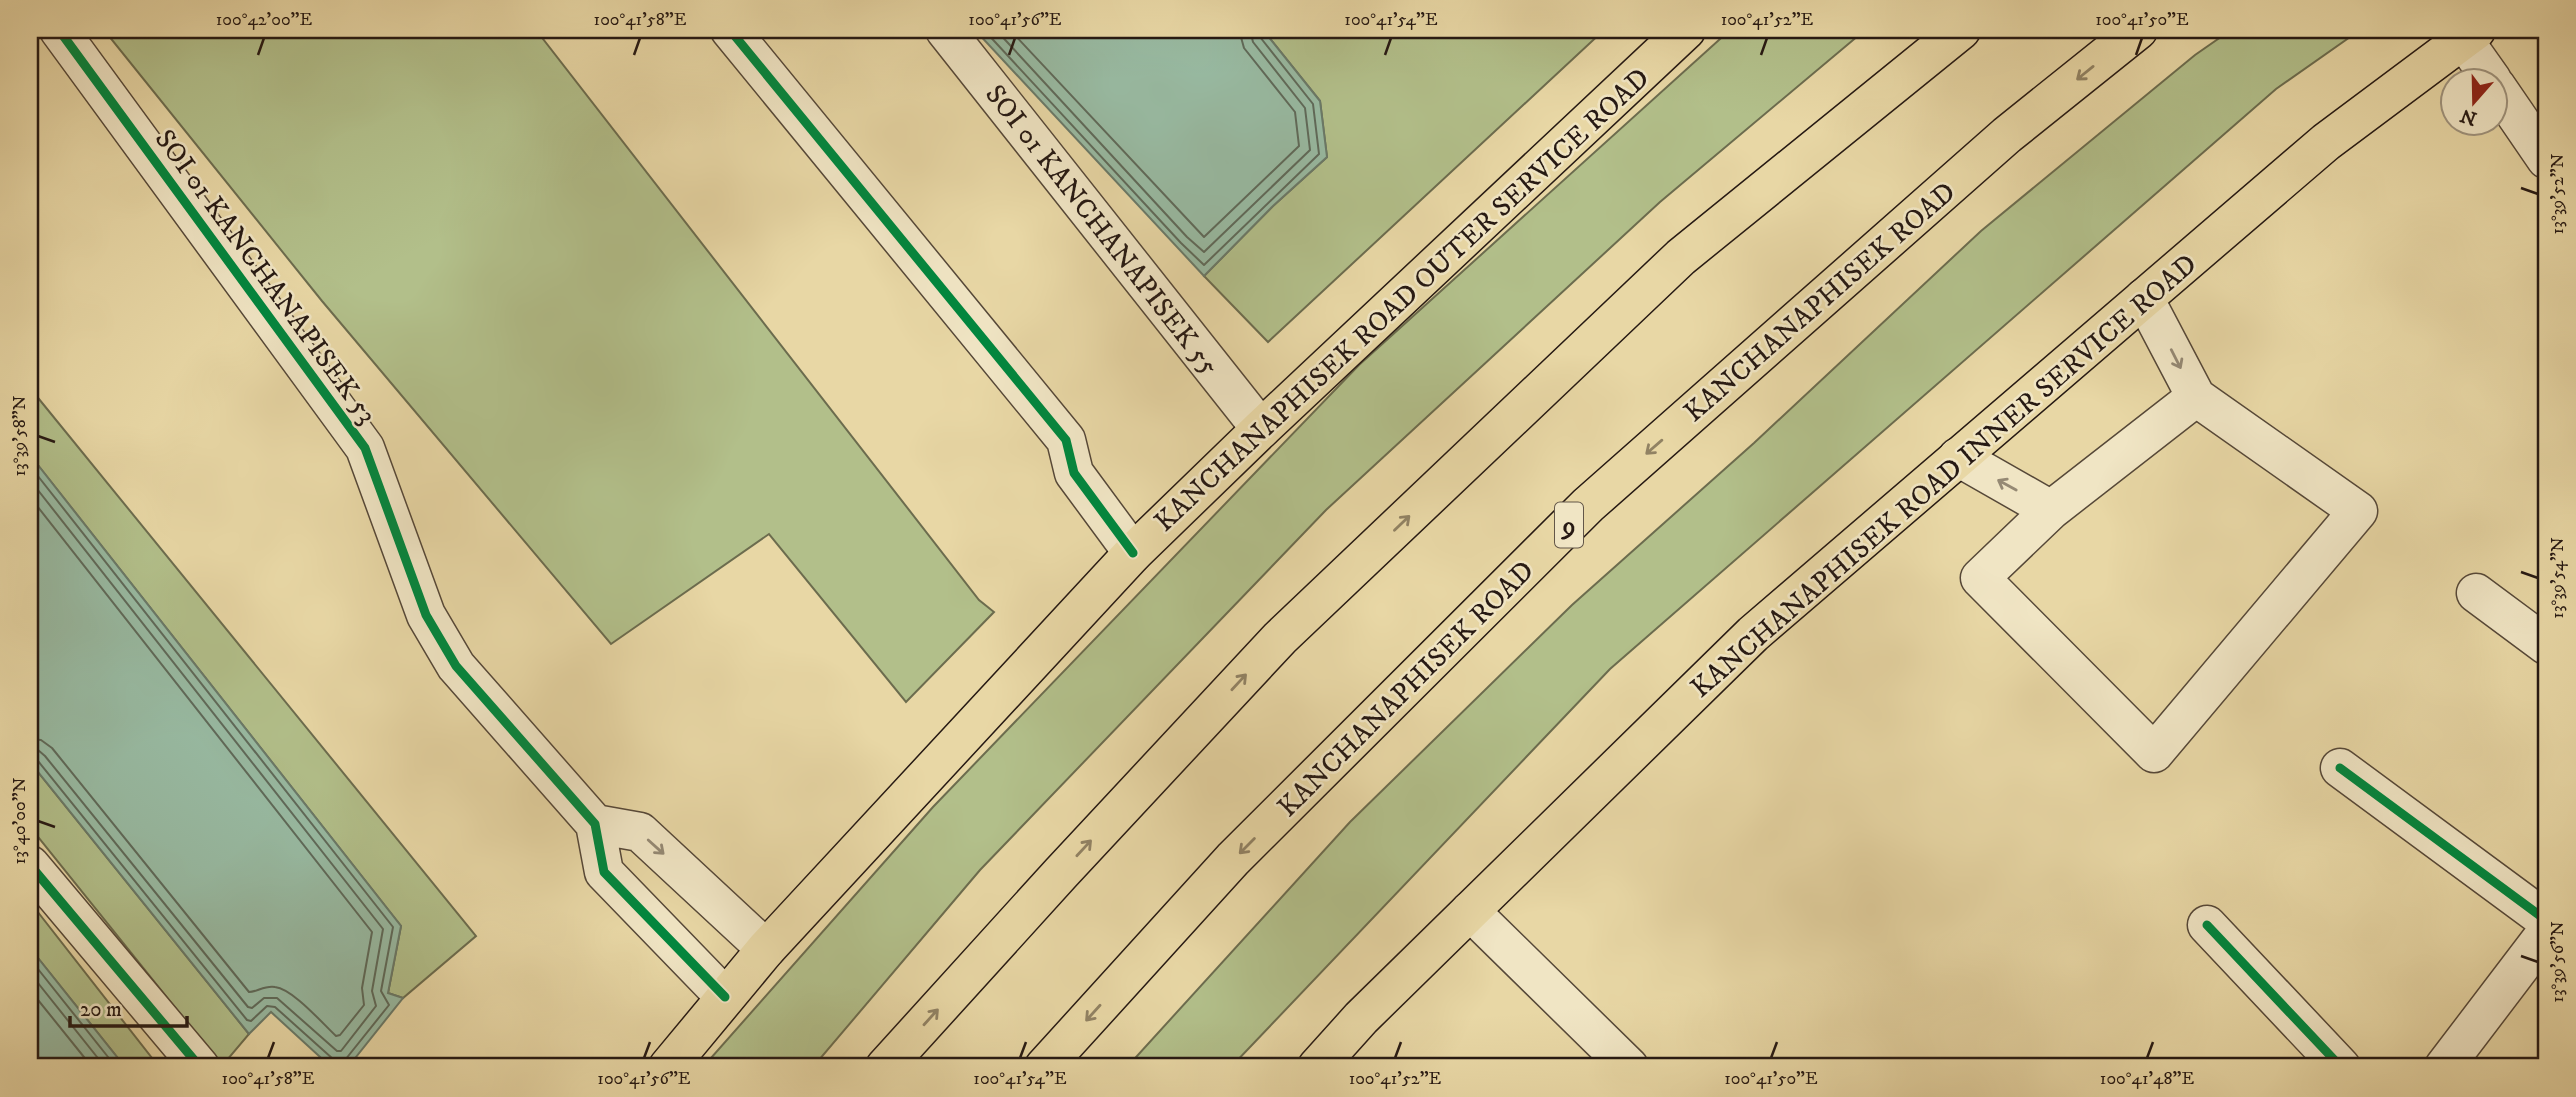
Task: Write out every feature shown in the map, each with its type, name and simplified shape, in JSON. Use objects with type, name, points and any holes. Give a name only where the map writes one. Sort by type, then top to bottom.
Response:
[{"type":"main road","name":"KANCHANAPHISEK ROAD OUTER SERVICE ROAD","points":[[668,1067],[766,949],[1133,553],[1261,429],[1686,30]]},
{"type":"main road","points":[[885,1067],[1280,638],[1681,257],[1961,30]]},
{"type":"main road","name":"KANCHANAPHISEK ROAD","points":[[1044,1067],[1233,859],[1588,505],[2007,135],[2138,30]]},
{"type":"main road","name":"KANCHANAPHISEK ROAD INNER SERVICE ROAD","points":[[1317,1067],[1361,1018],[1753,634],[2326,142],[2469,34]]},
{"type":"street","name":"SOI 01 KANCHANAPISEK 53","points":[[59,30],[365,448],[426,615],[456,666],[595,824]]},
{"type":"street","points":[[730,30],[1066,440],[1074,473],[1133,553]]},
{"type":"street","name":"SOI 01 KANCHANAPISEK 55","points":[[945,30],[1261,429]]},
{"type":"street","points":[[2469,34],[2485,66]]},
{"type":"street","points":[[2510,106],[2546,159]]},
{"type":"street","points":[[2144,298],[2196,397],[2358,511],[2154,753],[1980,578],[2051,510],[2196,397]]},
{"type":"street","points":[[1958,457],[2051,510]]},
{"type":"street","points":[[2476,593],[2546,645]]},
{"type":"street","points":[[2340,768],[2546,920]]},
{"type":"street","points":[[725,997],[604,873],[595,824],[640,832],[766,949]]},
{"type":"street","points":[[30,865],[200,1067]]},
{"type":"street","points":[[1470,911],[1629,1067]]},
{"type":"street","points":[[2207,925],[2341,1067]]},
{"type":"street","points":[[2444,1067],[2546,933]]},
{"type":"shaded area","points":[[104,30],[536,30],[979,600],[994,612],[906,702],[769,534],[611,644],[322,301]]},
{"type":"shaded area","points":[[1263,30],[1604,30],[1268,342],[1204,276],[1273,206],[1327,157],[1320,101]]},
{"type":"shaded area","points":[[1730,30],[1865,30],[1660,202],[1326,510],[980,870],[813,1067],[703,1067],[933,807],[1359,365]]},
{"type":"shaded area","points":[[2231,30],[2360,30],[2276,89],[1610,669],[1231,1067],[1127,1067],[1350,822],[1572,605],[1754,443],[1981,231],[2195,55]]},
{"type":"shaded area","points":[[30,388],[476,936],[403,998],[388,993],[401,926],[30,455]]},
{"type":"shaded area","points":[[30,762],[249,1034],[222,1066],[30,827]]},
{"type":"shaded area","points":[[30,902],[159,1067],[125,1067],[30,948]]},
{"type":"water","points":[[975,30],[1263,30],[1320,101],[1327,157],[1273,206],[1204,276]]},
{"type":"water","points":[[30,455],[401,926],[388,993],[403,998],[348,1067],[331,1067],[271,1012],[249,1034],[30,762]]},
{"type":"water","points":[[30,948],[125,1067],[30,1067]]},
{"type":"cycle path","points":[[59,30],[365,448],[426,615],[456,666],[595,824],[604,872],[725,997]]},
{"type":"cycle path","points":[[730,30],[1066,440],[1074,473],[1133,553]]},
{"type":"cycle path","points":[[2340,768],[2546,920]]},
{"type":"cycle path","points":[[30,865],[200,1067]]},
{"type":"cycle path","points":[[2207,925],[2341,1067]]}]
